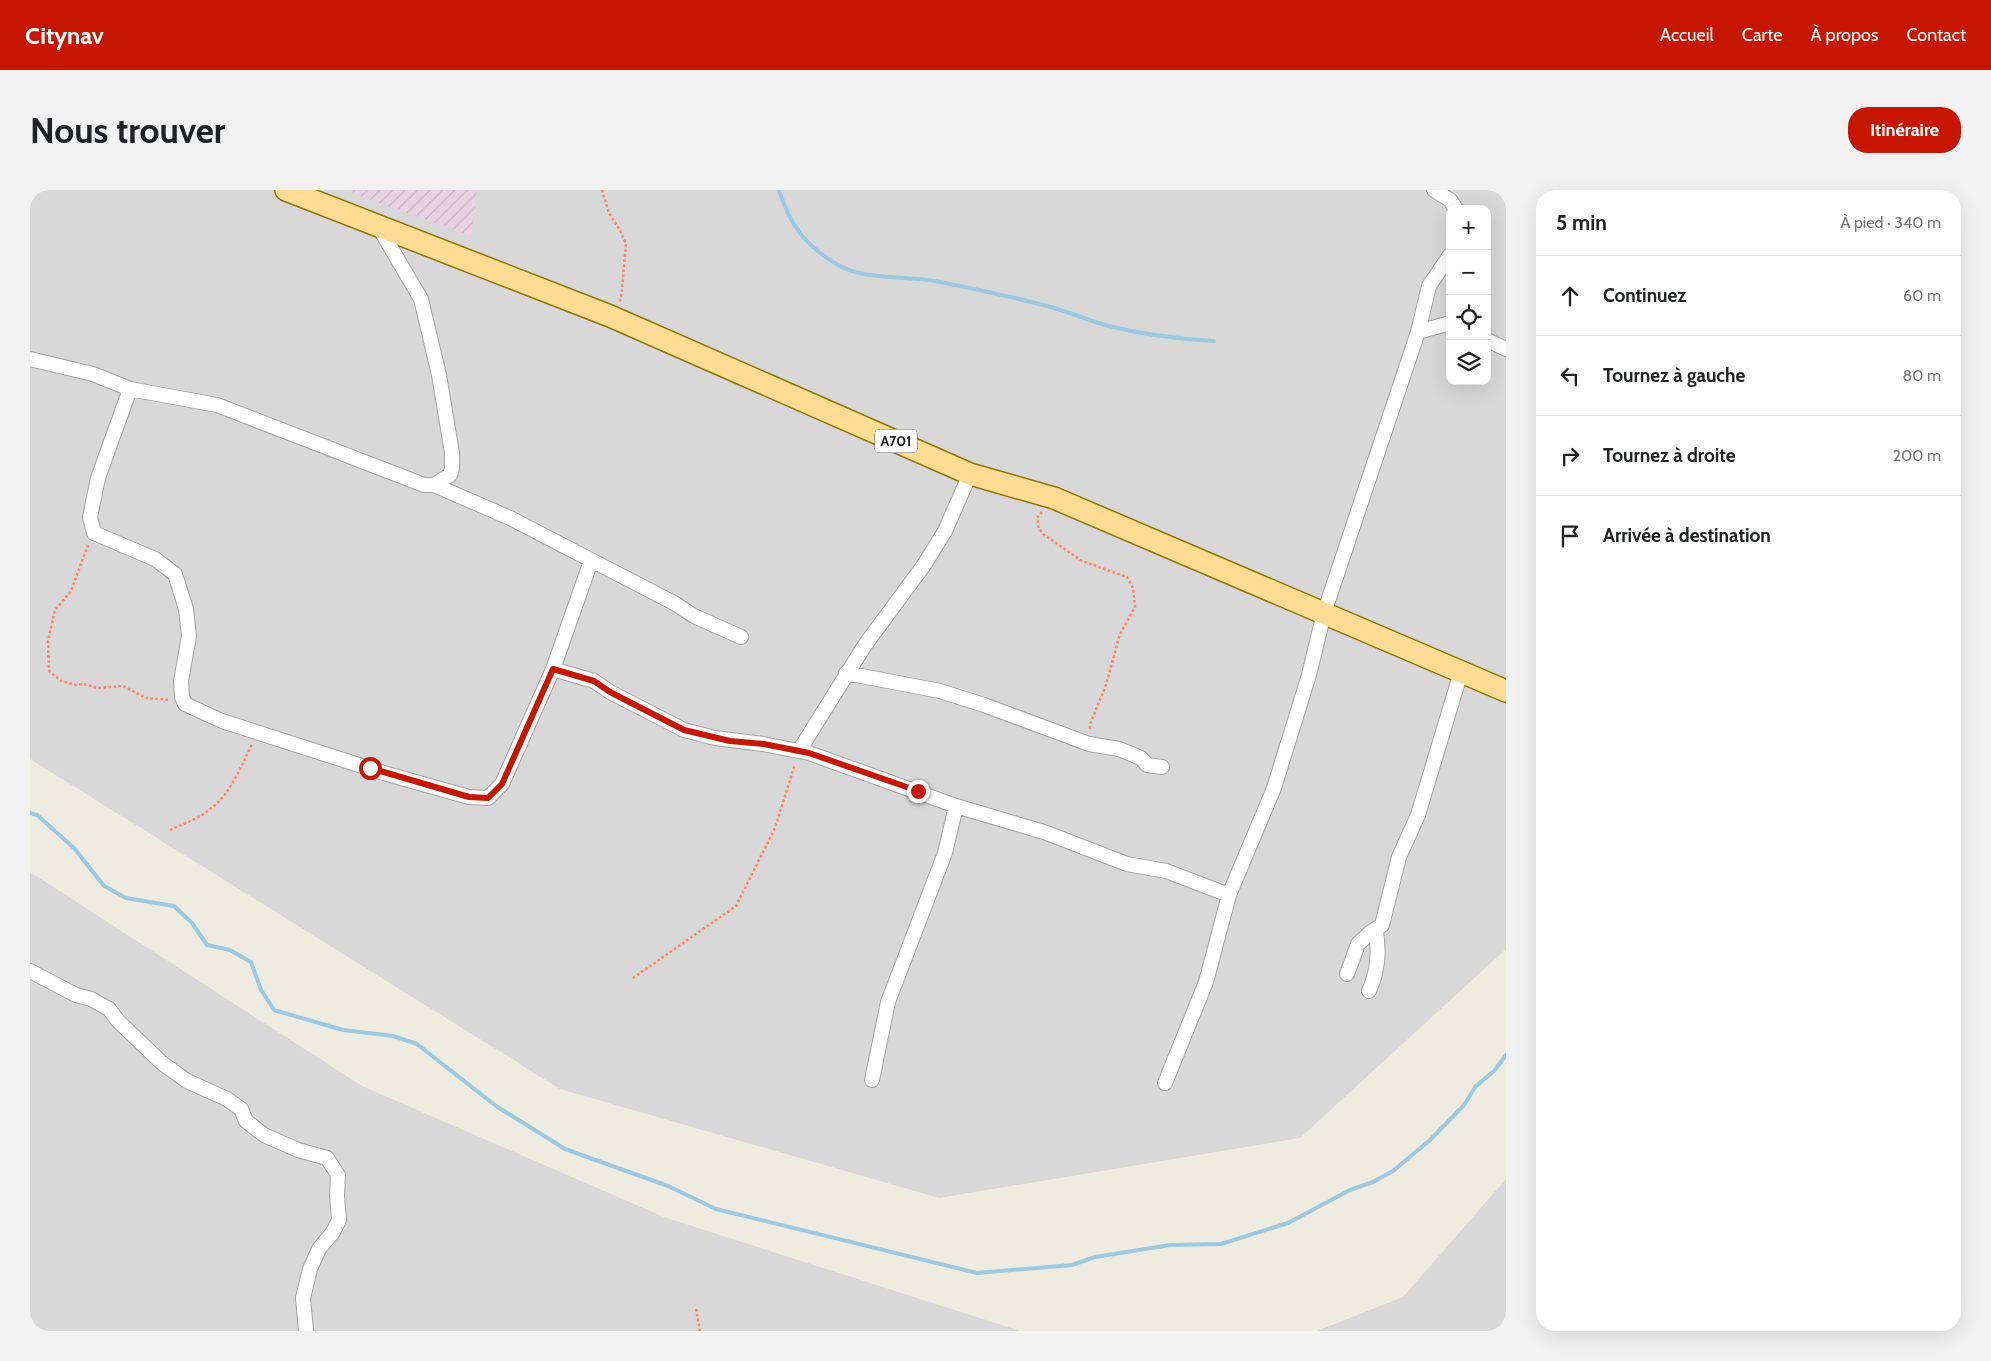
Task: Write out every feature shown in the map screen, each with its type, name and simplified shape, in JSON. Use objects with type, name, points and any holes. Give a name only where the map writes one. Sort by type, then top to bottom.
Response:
[{"type":"main road","name":"A701","points":[[286,190],[610,316],[970,474],[1054,498],[1506,691]]},
{"type":"street","points":[[1434,190],[1450,200],[1453,205]]},
{"type":"street","points":[[378,226],[414,286],[427,318],[452,453],[450,475],[434,485]]},
{"type":"street","points":[[1166,1083],[1206,982],[1230,895],[1274,788],[1309,675],[1324,613],[1418,332],[1429,286],[1446,261]]},
{"type":"street","points":[[1418,332],[1446,324]]},
{"type":"street","points":[[1491,342],[1506,350]]},
{"type":"street","points":[[30,359],[93,374],[130,389],[217,405],[304,437],[388,472],[424,485],[434,485],[510,518],[694,616],[741,637]]},
{"type":"street","points":[[130,389],[98,478],[90,517],[94,533],[129,550],[155,558],[174,574],[186,609],[189,636],[181,681],[182,697],[185,704],[222,721],[387,774],[469,797],[488,798],[502,784],[553,669],[591,561]]},
{"type":"street","points":[[799,751],[846,673],[924,565],[945,531],[970,474]]},
{"type":"street","points":[[553,669],[594,681],[610,692],[684,730],[730,741],[764,744],[799,751],[851,766],[956,806],[1044,832],[1127,864],[1166,871],[1230,895]]},
{"type":"street","points":[[1346,974],[1358,944],[1382,925],[1399,857],[1418,814],[1461,672]]},
{"type":"street","points":[[846,673],[940,691],[984,705],[1089,744],[1119,749],[1141,758],[1147,765],[1162,767]]},
{"type":"street","points":[[872,1080],[888,1002],[946,853],[956,806]]},
{"type":"street","points":[[1369,991],[1374,979],[1379,952],[1376,930]]},
{"type":"street","points":[[30,971],[76,995],[91,999],[109,1009],[118,1021],[162,1064],[187,1081],[227,1099],[241,1109],[246,1122],[264,1135],[298,1150],[327,1158],[338,1175],[339,1220],[333,1232],[319,1249],[310,1270],[303,1298],[306,1331]]},
{"type":"path","points":[[602,190],[609,213],[626,244],[621,298],[610,316]]},
{"type":"path","points":[[1054,498],[1038,516],[1038,526],[1043,534],[1082,561],[1127,577],[1133,588],[1134,607],[1120,634],[1105,688],[1090,724],[1089,744]]},
{"type":"path","points":[[94,533],[83,555],[71,590],[55,610],[48,641],[49,671],[61,681],[76,685],[84,684],[98,688],[123,686],[146,698],[161,698],[185,704]]},
{"type":"path","points":[[170,830],[208,811],[224,796],[234,782],[252,744],[264,733]]},
{"type":"path","points":[[633,978],[736,906],[775,828],[799,751]]},
{"type":"path","points":[[696,1309],[700,1331]]},
{"type":"shaded area","points":[[30,190],[1506,190],[1506,949],[1300,1138],[939,1198],[560,1089],[30,759]]},
{"type":"shaded area","points":[[347,190],[477,190],[471,236],[363,197]]},
{"type":"shaded area","points":[[30,872],[362,1086],[664,1217],[1020,1331],[30,1331]]},
{"type":"shaded area","points":[[1506,1179],[1506,1331],[1317,1331],[1403,1297]]},
{"type":"waterway","points":[[779,190],[788,214],[801,234],[827,258],[849,270],[873,276],[923,279],[995,293],[1132,331],[1214,341]]},
{"type":"waterway","points":[[30,813],[37,815],[74,848],[104,886],[126,898],[174,906],[192,923],[207,945],[230,950],[251,962],[261,990],[274,1010],[343,1030],[393,1036],[417,1044],[496,1106],[565,1149],[668,1186],[716,1209],[977,1273],[1072,1265],[1095,1257],[1170,1245],[1221,1244],[1288,1223],[1350,1190],[1373,1182],[1393,1171],[1430,1140],[1464,1105],[1476,1086],[1494,1071],[1506,1055]]},
{"type":"route","points":[[370,768],[469,797],[488,798],[502,784],[553,669],[594,681],[610,692],[684,730],[702,736],[764,744],[809,753],[851,766],[884,780],[918,791]]}]
